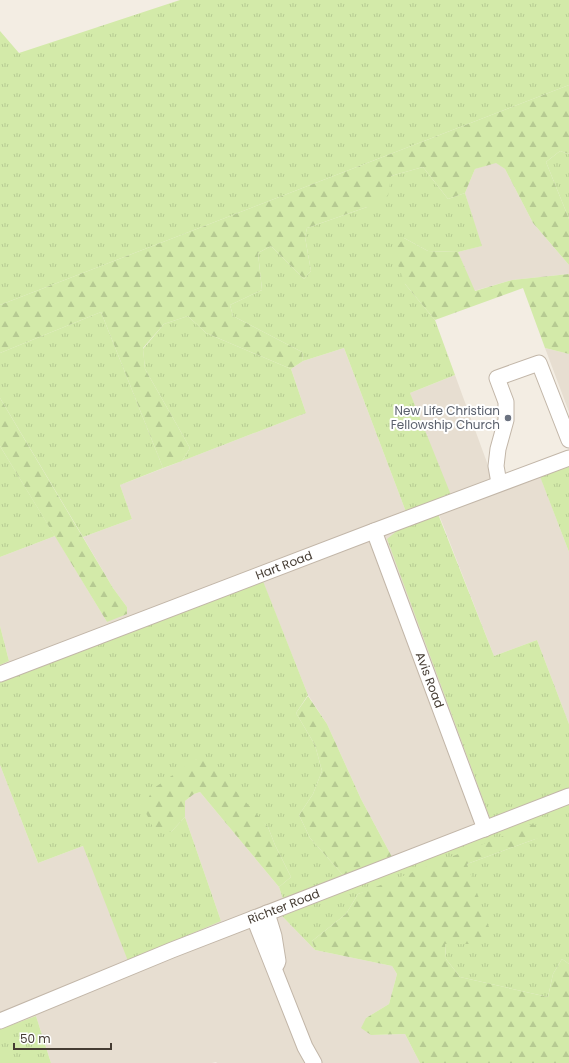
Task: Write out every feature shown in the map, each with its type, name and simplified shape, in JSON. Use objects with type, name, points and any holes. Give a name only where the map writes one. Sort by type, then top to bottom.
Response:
[{"type":"street","points":[[499,483],[496,466],[498,449],[506,420],[506,402],[497,378],[539,363],[569,440]]},
{"type":"street","name":"Hart Road","points":[[0,674],[499,483],[569,458]]},
{"type":"street","name":"Avis Road","points":[[374,531],[485,829]]},
{"type":"street","name":"Richter Road","points":[[0,1021],[86,984],[260,915],[569,796]]},
{"type":"street","points":[[260,915],[275,971],[305,1047],[314,1063]]},
{"type":"shaded area","points":[[495,162],[505,169],[533,223],[569,265],[569,274],[512,280],[474,291],[458,252],[481,246],[465,193],[475,169]]},
{"type":"shaded area","points":[[344,348],[406,512],[491,821],[392,857],[361,799],[327,724],[308,695],[263,582],[0,682],[0,665],[9,661],[0,626],[0,557],[55,536],[107,622],[127,607],[113,588],[83,537],[132,519],[120,485],[306,413],[291,369],[303,361]]},
{"type":"shaded area","points":[[545,348],[569,354],[569,412]]},
{"type":"shaded area","points":[[455,375],[493,479],[535,463],[569,552],[569,724],[537,640],[494,656],[434,502],[410,393]]},
{"type":"shaded area","points":[[0,765],[38,863],[83,846],[221,921],[185,817],[185,801],[194,794],[200,792],[279,887],[283,899],[282,916],[315,950],[392,966],[397,974],[389,1004],[366,1018],[371,1035],[405,1034],[420,1063],[51,1063],[36,1016],[0,1029]]},
{"type":"green space","points":[[180,0],[569,0],[569,85],[0,305],[0,31],[19,53]]},
{"type":"green space","points":[[569,85],[569,154],[560,151],[546,162],[569,219],[569,265],[533,223],[505,169],[496,163],[475,169],[465,193],[448,199],[423,167],[391,176],[388,196],[367,207],[307,228],[305,237],[311,271],[304,279],[271,246],[258,253],[262,290],[230,305],[233,316],[302,352],[303,361],[291,369],[206,333],[188,316],[164,324],[143,348],[145,369],[190,448],[182,461],[163,468],[101,312],[0,353],[0,305]]},
{"type":"green space","points":[[560,151],[569,154],[569,219],[546,162]]},
{"type":"green space","points":[[423,167],[448,199],[465,193],[482,246],[458,252],[428,251],[404,238],[405,284],[435,320],[455,375],[410,393],[451,495],[406,512],[344,348],[303,361],[302,352],[233,316],[230,305],[262,290],[258,253],[271,246],[304,279],[311,271],[305,237],[307,228],[367,207],[391,176]]},
{"type":"green space","points":[[404,238],[428,251],[458,252],[475,291],[512,280],[569,274],[569,354],[545,348],[523,288],[435,320],[405,284],[393,251]]},
{"type":"green space","points":[[101,312],[163,468],[120,485],[132,519],[83,537],[0,398],[0,353]]},
{"type":"green space","points":[[188,316],[206,333],[291,369],[306,413],[182,461],[190,448],[145,369],[143,349],[164,324]]},
{"type":"green space","points":[[0,398],[113,588],[127,607],[127,614],[107,622],[0,446]]},
{"type":"green space","points":[[0,446],[55,536],[0,557]]},
{"type":"green space","points":[[569,463],[569,552],[539,474]]},
{"type":"green space","points":[[438,514],[494,656],[537,640],[569,724],[569,792],[491,821],[387,539],[398,530]]},
{"type":"green space","points":[[263,581],[308,695],[296,713],[315,745],[322,771],[313,794],[299,815],[310,838],[343,875],[283,899],[279,887],[291,877],[268,827],[196,759],[171,832],[185,817],[221,921],[128,961],[83,846],[38,863],[0,765],[0,682]]},
{"type":"green space","points":[[0,626],[9,661],[0,665]]},
{"type":"green space","points":[[308,696],[327,724],[361,799],[392,857],[343,875],[310,838],[299,815],[313,794],[322,771],[315,745],[296,713]]},
{"type":"green space","points":[[196,759],[210,762],[268,827],[291,877],[279,887],[200,792],[194,794],[185,801],[185,817],[171,832],[154,829],[143,807],[154,788]]},
{"type":"green space","points":[[569,802],[569,964],[562,959],[553,974],[548,997],[460,977],[446,959],[445,944],[482,944],[467,864],[538,838],[358,894],[346,914],[312,941],[315,950],[282,916]]},
{"type":"green space","points":[[533,824],[539,829],[538,838],[467,864],[491,933],[482,944],[445,944],[446,959],[460,977],[548,997],[553,974],[562,959],[569,964],[569,1063],[420,1063],[405,1034],[371,1035],[361,1028],[366,1018],[389,1004],[397,974],[392,966],[315,950],[312,941],[346,914],[358,894]]},
{"type":"green space","points":[[36,1016],[51,1063],[0,1063],[0,1029]]},
{"type":"place","name":"New Life Christian Fellowship Church","points":[[508,418]]}]
